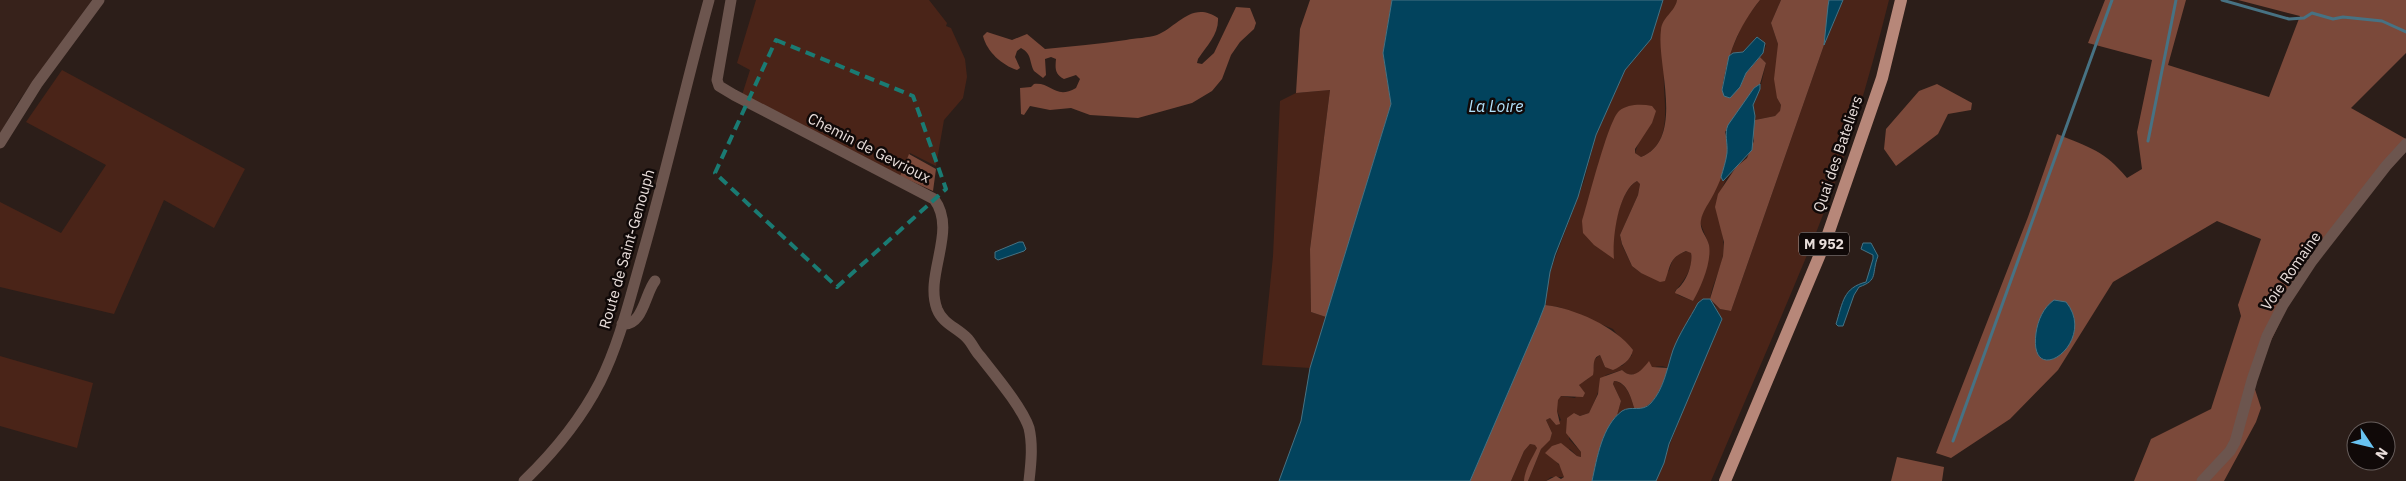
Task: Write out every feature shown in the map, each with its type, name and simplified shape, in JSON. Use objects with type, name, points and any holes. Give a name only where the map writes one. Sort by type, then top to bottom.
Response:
[{"type":"main road","name":"Quai des Bateliers","points":[[1725,481],[1826,240],[1882,78],[1901,0]]},
{"type":"street","points":[[0,143],[37,84],[99,0]]},
{"type":"street","name":"Route de Saint-Genouph","points":[[531,478],[585,407],[608,365],[622,324],[658,200],[677,118],[709,0]]},
{"type":"street","name":"Chemin de Gevrioux","points":[[731,0],[717,80],[719,86],[934,199],[939,206],[943,234],[934,284],[934,299],[944,322],[966,338],[992,370],[1028,427],[1032,445],[1029,481]]},
{"type":"street","name":"Voie Romaine","points":[[2202,481],[2230,451],[2235,442],[2252,380],[2267,336],[2283,305],[2312,261],[2386,166],[2406,144]]},
{"type":"street","points":[[622,324],[630,324],[638,318],[655,280]]},
{"type":"highlighted area","points":[[776,40],[913,96],[946,189],[837,287],[715,173]]},
{"type":"shaded area","points":[[0,0],[92,0],[18,102],[0,134]]},
{"type":"shaded area","points":[[756,0],[929,0],[947,23],[946,26],[951,28],[965,59],[967,77],[963,98],[944,120],[936,166],[910,153],[900,176],[742,95],[750,70],[737,63]]},
{"type":"shaded area","points":[[1310,0],[1392,0],[1383,53],[1391,104],[1326,317],[1311,312],[1310,249],[1330,90],[1296,93],[1300,29]]},
{"type":"shaded area","points":[[1663,0],[1677,0],[1664,73],[1665,120],[1663,131],[1659,142],[1652,150],[1641,157],[1635,153],[1638,144],[1628,106],[1612,243],[1622,200],[1626,192],[1637,181],[1640,184],[1638,195],[1620,235],[1622,245],[1632,266],[1641,273],[1669,271],[1673,260],[1677,256],[1687,251],[1691,253],[1690,269],[1675,291],[1678,295],[1693,301],[1708,260],[1709,245],[1700,222],[1704,209],[1721,177],[1723,181],[1726,180],[1718,201],[1724,245],[1720,266],[1710,299],[1698,303],[1673,351],[1668,368],[1656,367],[1632,374],[1627,374],[1622,370],[1606,375],[1589,413],[1580,416],[1574,413],[1569,439],[1581,452],[1581,457],[1577,456],[1570,449],[1555,460],[1564,471],[1564,477],[1551,477],[1546,481],[1528,481],[1541,449],[1550,439],[1552,433],[1546,420],[1550,418],[1556,425],[1561,420],[1557,411],[1557,400],[1561,396],[1575,398],[1581,390],[1580,383],[1590,377],[1594,368],[1594,360],[1600,355],[1605,367],[1622,366],[1632,355],[1613,329],[1559,307],[1545,305],[1550,272],[1584,181],[1596,135],[1625,70],[1651,39]]},
{"type":"shaded area","points":[[1677,0],[1760,0],[1745,21],[1735,42],[1727,65],[1722,90],[1740,87],[1746,73],[1760,57],[1766,63],[1760,84],[1754,88],[1725,132],[1727,158],[1725,166],[1701,220],[1701,227],[1709,245],[1709,259],[1702,282],[1693,301],[1675,293],[1688,273],[1691,264],[1691,253],[1686,251],[1673,259],[1665,281],[1660,282],[1641,273],[1632,266],[1620,235],[1638,195],[1640,184],[1637,181],[1630,186],[1621,205],[1615,228],[1614,259],[1594,245],[1583,233],[1582,221],[1609,130],[1619,111],[1626,107],[1639,105],[1652,106],[1656,111],[1652,123],[1635,149],[1635,153],[1641,157],[1655,148],[1662,134],[1666,118],[1666,100],[1661,30]]},
{"type":"shaded area","points":[[1760,0],[1781,0],[1771,23],[1778,44],[1777,98],[1781,105],[1780,112],[1775,116],[1755,120],[1753,105],[1760,89],[1766,63],[1760,57],[1766,46],[1757,37],[1743,52],[1733,53],[1729,56],[1744,21]]},
{"type":"shaded area","points":[[1781,0],[1829,0],[1824,45],[1731,311],[1720,309],[1710,299],[1723,256],[1724,242],[1715,207],[1718,194],[1736,167],[1747,158],[1754,141],[1752,128],[1755,120],[1775,116],[1780,111],[1781,105],[1777,98],[1774,79],[1778,44],[1771,23]]},
{"type":"shaded area","points":[[1843,0],[1889,0],[1856,120],[1814,238],[1711,481],[1656,481],[1691,389],[1722,319],[1713,304],[1720,309],[1731,311],[1824,45]]},
{"type":"shaded area","points":[[2105,0],[2186,0],[2168,65],[2269,97],[2300,16],[2238,0],[2406,0],[2406,53],[2351,108],[2406,139],[2406,144],[2302,276],[2252,380],[2261,408],[2256,422],[2224,481],[2134,481],[2151,439],[2211,409],[2241,316],[2238,305],[2261,239],[2217,221],[2113,282],[2058,370],[2010,419],[1951,458],[1936,453],[2028,217],[2057,134],[2103,155],[2127,178],[2142,169],[2137,132],[2152,60],[2088,43]]},
{"type":"shaded area","points":[[1236,7],[1250,8],[1256,23],[1254,29],[1240,42],[1231,55],[1222,79],[1212,91],[1192,103],[1138,118],[1090,115],[1071,108],[1050,110],[1030,106],[1024,115],[1021,114],[1020,88],[1040,84],[1063,92],[1076,88],[1080,79],[1076,75],[1064,79],[1061,77],[1056,71],[1056,59],[1051,57],[1045,59],[1046,75],[1043,78],[1034,71],[1029,55],[1021,48],[1017,51],[1015,57],[1020,68],[1017,70],[1011,68],[992,52],[983,36],[987,32],[1012,40],[1027,34],[1045,49],[1096,44],[1157,35],[1193,13],[1209,13],[1218,18],[1218,24],[1209,45],[1198,59],[1197,63],[1202,64],[1214,53]]},
{"type":"shaded area","points":[[62,70],[245,169],[214,228],[164,200],[114,314],[0,287],[0,202],[61,233],[106,165],[26,122]]},
{"type":"shaded area","points":[[1937,84],[1972,103],[1971,110],[1948,114],[1938,134],[1896,166],[1884,149],[1886,129],[1919,91]]},
{"type":"shaded area","points":[[1330,90],[1310,249],[1311,312],[1326,317],[1310,368],[1262,365],[1273,256],[1280,101],[1296,93]]},
{"type":"shaded area","points":[[909,154],[936,169],[933,191],[900,176]]},
{"type":"shaded area","points":[[1545,305],[1581,314],[1605,326],[1626,342],[1633,350],[1632,354],[1626,362],[1613,370],[1605,367],[1600,355],[1597,356],[1594,361],[1593,375],[1579,385],[1585,393],[1583,397],[1561,396],[1558,400],[1557,411],[1560,424],[1556,425],[1550,418],[1546,420],[1552,433],[1550,440],[1541,449],[1528,481],[1524,481],[1526,472],[1537,448],[1535,445],[1530,444],[1524,451],[1511,481],[1470,481]]},
{"type":"shaded area","points":[[0,356],[93,383],[77,448],[0,426]]},
{"type":"shaded area","points":[[1649,361],[1652,367],[1668,368],[1657,395],[1642,409],[1635,410],[1626,388],[1623,384],[1614,381],[1613,384],[1621,401],[1616,419],[1603,440],[1592,481],[1546,481],[1556,476],[1561,479],[1564,477],[1559,464],[1545,453],[1552,446],[1561,443],[1581,457],[1581,452],[1566,433],[1567,418],[1574,413],[1580,416],[1589,413],[1598,394],[1600,378],[1622,370],[1630,374],[1637,373]]},
{"type":"shaded area","points":[[1614,381],[1619,382],[1626,388],[1635,410],[1622,411],[1616,419],[1621,401],[1613,384]]},
{"type":"shaded area","points":[[1530,444],[1536,445],[1537,448],[1524,481],[1511,481],[1524,451]]},
{"type":"shaded area","points":[[1897,457],[1944,467],[1942,481],[1891,481]]},
{"type":"water","name":"La Loire","points":[[1392,0],[1663,0],[1651,39],[1625,70],[1596,135],[1578,197],[1555,255],[1550,272],[1545,305],[1470,481],[1279,481],[1301,421],[1310,368],[1391,104],[1383,53]]},
{"type":"water","points":[[1829,0],[1843,0],[1824,45],[1828,6]]},
{"type":"water","points":[[1757,37],[1765,43],[1763,53],[1746,73],[1740,87],[1730,98],[1724,96],[1722,90],[1729,56],[1733,53],[1743,52]]},
{"type":"water","points":[[1760,84],[1760,89],[1753,105],[1755,116],[1752,150],[1723,181],[1721,177],[1727,153],[1726,132],[1728,125],[1754,88]]},
{"type":"water","points":[[1023,242],[1026,249],[1024,251],[998,260],[995,258],[995,252]]},
{"type":"water","points":[[1863,243],[1871,243],[1878,256],[1873,276],[1869,282],[1859,287],[1854,295],[1843,326],[1838,326],[1836,324],[1845,297],[1853,288],[1866,282],[1873,259],[1873,255],[1861,249]]},
{"type":"water","points":[[1703,299],[1710,299],[1722,319],[1669,444],[1664,463],[1656,481],[1592,481],[1601,443],[1610,425],[1615,417],[1625,409],[1644,408],[1651,403],[1662,385],[1678,338],[1698,303]]},
{"type":"water","points":[[2054,300],[2066,302],[2074,317],[2074,332],[2069,345],[2060,355],[2051,360],[2042,359],[2036,350],[2037,328],[2044,311]]},
{"type":"waterway","points":[[1953,441],[2112,0]]},
{"type":"waterway","points":[[2148,141],[2176,0]]},
{"type":"waterway","points":[[2222,0],[2289,19],[2304,18],[2312,13],[2333,19],[2343,17],[2382,21],[2406,32]]}]
